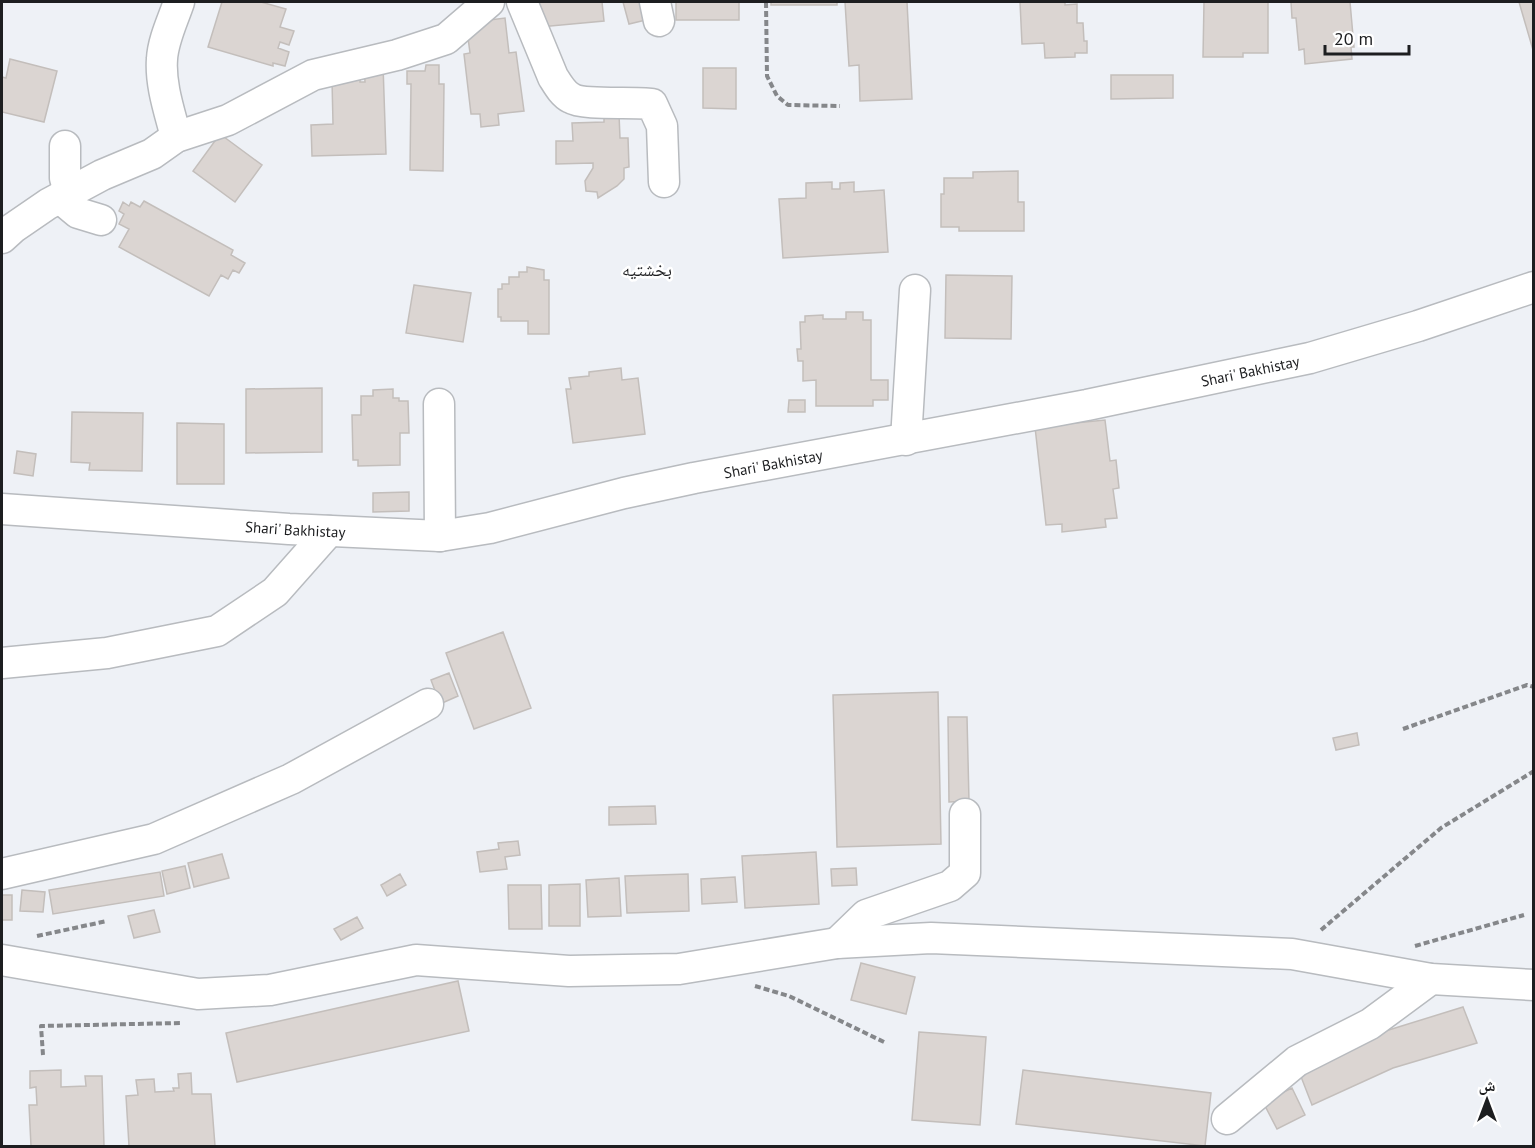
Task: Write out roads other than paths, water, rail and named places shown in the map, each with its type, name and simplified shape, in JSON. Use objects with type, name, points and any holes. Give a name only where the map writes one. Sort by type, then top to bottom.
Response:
[{"type":"street","points":[[176,137],[162,59],[179,2]]},
{"type":"street","points":[[2,238],[13,228],[64,195],[102,175],[152,154],[176,137],[228,120],[313,75],[397,55],[446,39],[489,2]]},
{"type":"street","points":[[522,2],[553,77],[560,88],[571,98],[581,102],[652,104],[662,126],[664,182]]},
{"type":"street","points":[[65,146],[64,195],[78,213],[100,220]]},
{"type":"street","name":"Shari' Bakhistay","points":[[2,509],[85,516],[440,536],[490,528],[682,480],[1087,405],[1310,358],[1418,326],[1533,287]]},
{"type":"street","points":[[906,440],[915,290]]},
{"type":"street","points":[[439,404],[440,536]]},
{"type":"street","points":[[2,663],[107,654],[217,631],[275,592],[329,531]]},
{"type":"street","points":[[2,874],[154,839],[291,779],[428,704]]},
{"type":"street","points":[[837,943],[866,915],[950,886],[965,873],[965,814]]},
{"type":"street","points":[[2,960],[198,994],[270,990],[416,960],[569,971],[679,969],[837,943],[931,938],[1292,954],[1431,979],[1533,985]]},
{"type":"street","points":[[1227,1119],[1297,1061],[1370,1024],[1431,979]]},
{"type":"district","name":"بخشتيه","points":[[647,269]]}]
